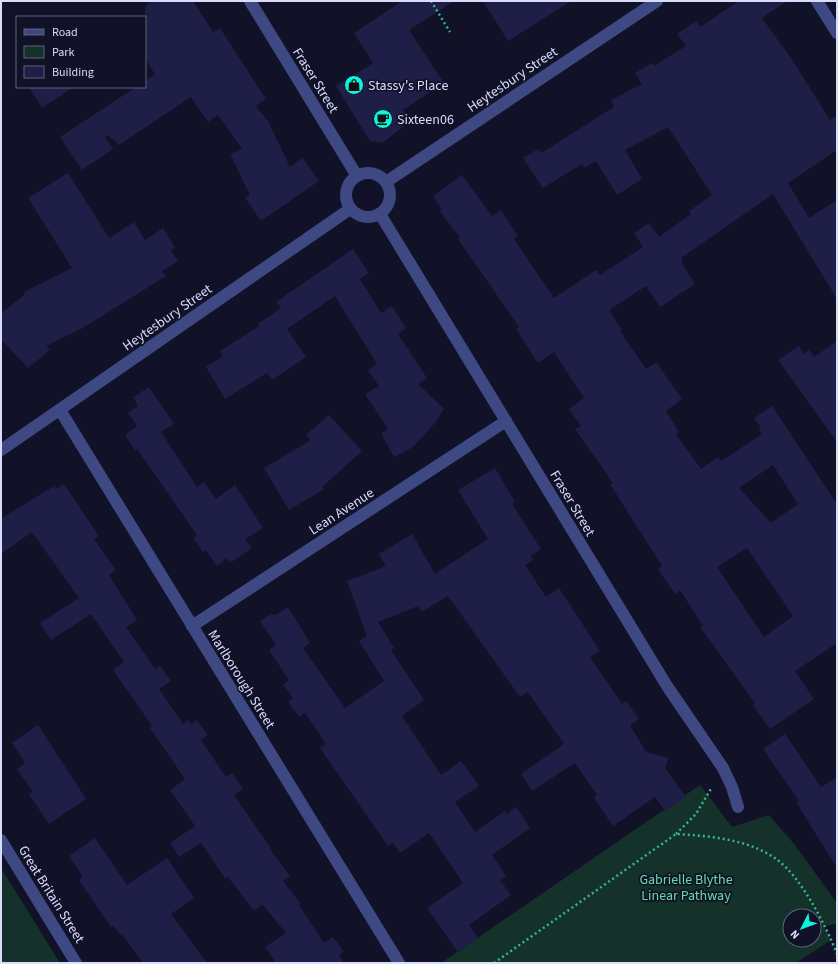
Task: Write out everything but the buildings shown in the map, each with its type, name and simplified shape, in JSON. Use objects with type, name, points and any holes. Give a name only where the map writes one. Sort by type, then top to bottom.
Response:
[{"type":"street","name":"Fraser Street","points":[[250,1],[358,176]]},
{"type":"street","name":"Heytesbury Street","points":[[386,182],[656,1]]},
{"type":"street","points":[[817,1],[837,33]]},
{"type":"street","points":[[370,173],[376,174],[386,182],[390,196],[385,210],[374,217],[361,216],[350,209],[346,194],[351,180],[358,176],[370,173]]},
{"type":"street","name":"Heytesbury Street","points":[[1,450],[350,209]]},
{"type":"street","name":"Fraser Street","points":[[380,214],[668,686],[722,768],[732,787],[738,807]]},
{"type":"street","name":"Marlborough Street","points":[[60,410],[399,963]]},
{"type":"street","name":"Lean Avenue","points":[[192,626],[506,422]]},
{"type":"street","name":"Great Britain Street","points":[[1,840],[76,963]]},
{"type":"path","points":[[431,1],[450,32]]},
{"type":"path","points":[[494,963],[676,834],[701,808],[722,768]]},
{"type":"path","points":[[676,834],[726,839],[752,847],[777,860],[794,876],[814,908],[837,954]]},
{"type":"green space","name":"Gabrielle Blythe Linear Pathway","points":[[700,785],[732,827],[769,815],[795,845],[837,903],[837,924],[824,926],[831,940],[822,946],[822,908],[782,908],[782,948],[819,948],[796,963],[441,963]]},
{"type":"green space","points":[[1,868],[60,963],[1,963]]},
{"type":"place","name":"Stassy's Place","points":[[354,85]]},
{"type":"place","name":"Sixteen06","points":[[383,119]]}]
